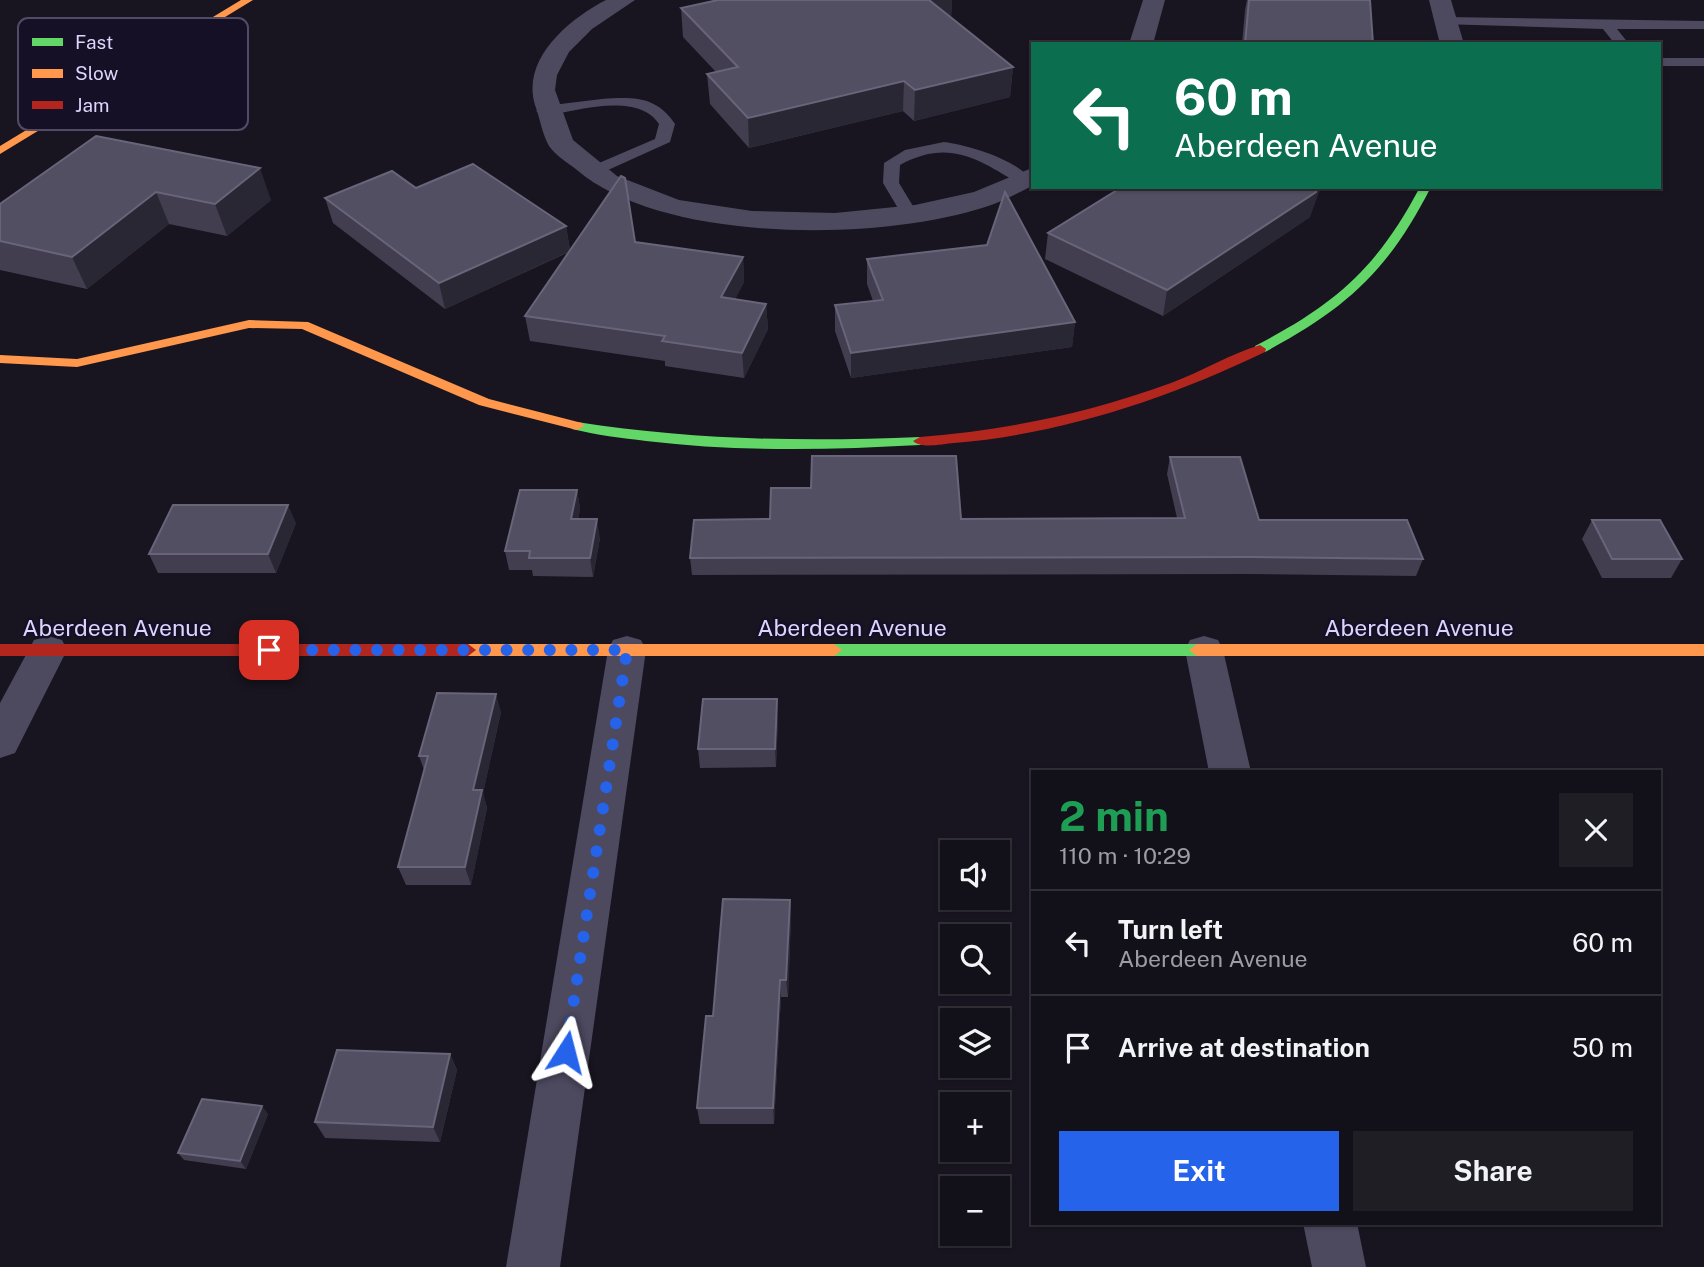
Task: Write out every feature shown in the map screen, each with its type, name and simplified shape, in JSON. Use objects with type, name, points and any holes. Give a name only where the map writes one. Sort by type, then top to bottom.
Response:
[{"type":"street","points":[[218,18],[248,0]]},
{"type":"street","points":[[624,0],[582,25],[549,64],[543,78],[544,111],[555,139],[591,172],[652,201],[735,219],[831,223],[911,216],[974,201],[1029,178]]},
{"type":"street","points":[[1142,42],[1154,0]]},
{"type":"street","points":[[0,151],[34,130]]},
{"type":"street","points":[[0,359],[77,363],[268,321],[308,326],[458,393],[508,410],[624,435],[693,444],[768,446],[851,446],[932,439],[1050,423],[1110,410],[1214,373],[1257,354],[1351,293],[1387,254],[1425,189]]},
{"type":"street","name":"Aberdeen Avenue","points":[[0,650],[1704,650]]},
{"type":"street","points":[[0,742],[48,650]]},
{"type":"street","points":[[533,1267],[627,650]]},
{"type":"street","points":[[1204,650],[1230,770]]},
{"type":"street","points":[[1329,1225],[1339,1267]]},
{"type":"lane","points":[[1446,22],[1704,25]]},
{"type":"lane","points":[[1608,25],[1621,42]]},
{"type":"lane","points":[[1661,62],[1704,62]]},
{"type":"lane","points":[[544,111],[613,103],[642,103],[658,111],[667,124],[662,142],[591,172]]},
{"type":"lane","points":[[911,216],[891,183],[892,163],[913,149],[953,146],[983,154],[1029,178]]},
{"type":"building","points":[[718,0],[929,0],[1013,67],[915,90],[904,81],[748,118],[707,74],[738,67],[681,8]]},
{"type":"building","points":[[1249,0],[1370,0],[1373,42],[1245,42]]},
{"type":"building","points":[[96,136],[260,168],[215,204],[156,192],[72,257],[0,241],[0,204]]},
{"type":"building","points":[[473,164],[566,226],[439,283],[325,198],[392,171],[416,188]]},
{"type":"building","points":[[621,176],[625,178],[635,242],[743,257],[721,297],[766,304],[742,353],[662,341],[665,336],[525,316]]},
{"type":"building","points":[[1119,189],[1317,189],[1167,290],[1048,233]]},
{"type":"building","points":[[1005,192],[1075,322],[851,353],[835,305],[883,300],[867,259],[987,245]]},
{"type":"building","points":[[812,456],[956,456],[961,519],[1185,518],[1170,457],[1240,457],[1259,520],[1407,520],[1423,559],[690,558],[694,520],[770,519],[771,488],[811,488]]},
{"type":"building","points":[[520,490],[577,490],[571,519],[597,519],[590,558],[529,558],[530,551],[505,551]]},
{"type":"building","points":[[173,505],[288,505],[268,554],[149,554]]},
{"type":"building","points":[[1592,520],[1660,520],[1682,559],[1612,559]]},
{"type":"building","points":[[437,693],[496,694],[473,790],[482,790],[465,867],[398,867],[428,756],[419,756]]},
{"type":"building","points":[[703,699],[777,699],[775,749],[698,749]]},
{"type":"building","points":[[723,899],[790,900],[786,980],[780,980],[773,1108],[697,1108],[706,1016],[713,1016]]},
{"type":"building","points":[[337,1050],[450,1054],[433,1127],[315,1122]]},
{"type":"building","points":[[202,1099],[262,1106],[240,1161],[178,1153]]},
{"type":"traffic: fast","points":[[1260,349],[1315,318],[1358,284],[1394,242],[1425,189]]},
{"type":"traffic: fast","points":[[577,426],[662,438],[748,444],[834,445],[920,441]]},
{"type":"traffic: fast","points":[[834,650],[1197,650]]},
{"type":"traffic: slow","points":[[218,18],[248,0]]},
{"type":"traffic: slow","points":[[0,151],[34,130]]},
{"type":"traffic: slow","points":[[0,359],[77,363],[249,324],[304,325],[484,402],[577,426]]},
{"type":"traffic: slow","points":[[468,650],[834,650]]},
{"type":"traffic: slow","points":[[1197,650],[1704,650]]},
{"type":"traffic: jam","points":[[920,441],[1008,432],[1095,413],[1179,385],[1260,349]]},
{"type":"traffic: jam","points":[[0,650],[468,650]]},
{"type":"route","points":[[269,650],[627,650],[566,1052]]}]
